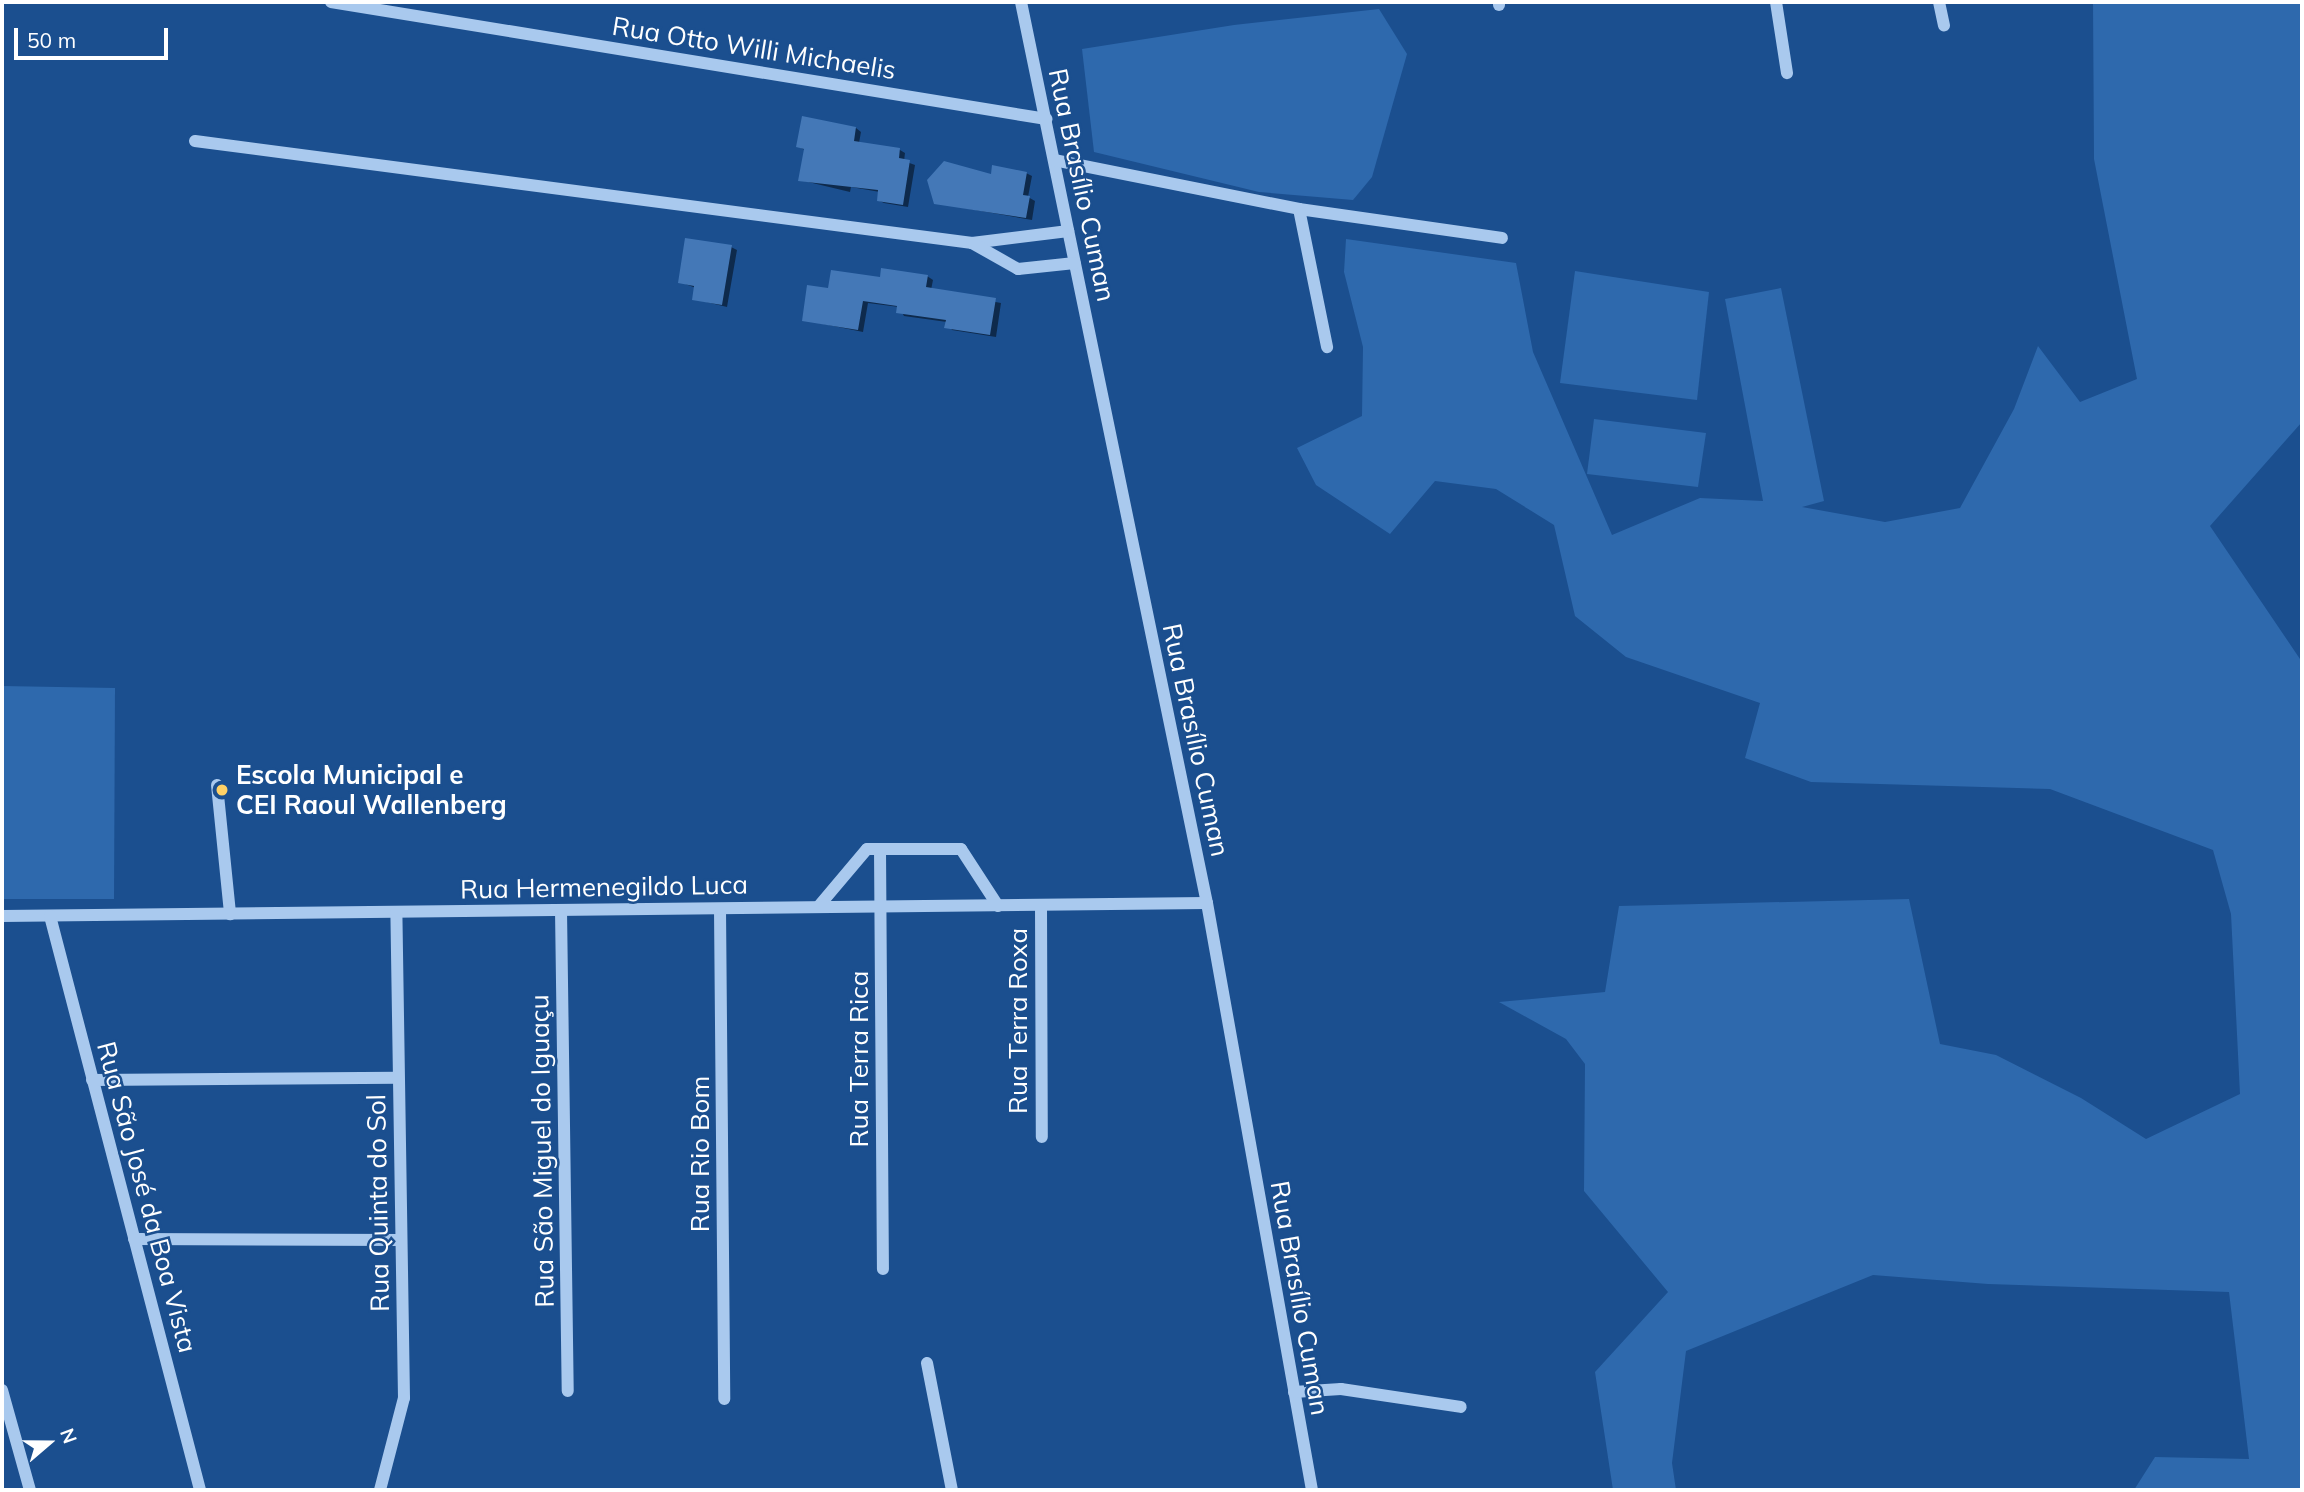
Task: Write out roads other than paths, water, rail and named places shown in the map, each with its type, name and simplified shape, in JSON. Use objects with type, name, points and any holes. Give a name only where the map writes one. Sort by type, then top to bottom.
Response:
[{"type":"street","name":"Rua Otto Willi Michaelis","points":[[331,2],[1046,120]]},
{"type":"street","name":"Rua Brasílio Cuman","points":[[1021,2],[1207,903],[1312,1490]]},
{"type":"street","points":[[1776,2],[1787,73]]},
{"type":"street","points":[[1939,2],[1944,25]]},
{"type":"street","points":[[195,141],[972,243],[1068,231]]},
{"type":"street","points":[[1054,160],[1299,209],[1502,238]]},
{"type":"street","points":[[1299,209],[1327,347]]},
{"type":"street","points":[[972,243],[1018,269],[1075,263]]},
{"type":"street","points":[[217,785],[230,914]]},
{"type":"street","points":[[818,907],[867,849],[961,849],[998,906]]},
{"type":"street","name":"Rua Terra Rica","points":[[880,849],[883,1269]]},
{"type":"street","name":"Rua Hermenegildo Luca","points":[[2,916],[1207,903]]},
{"type":"street","name":"Rua Terra Roxa","points":[[1041,905],[1042,1137]]},
{"type":"street","name":"Rua Rio Bom","points":[[720,908],[724,1399]]},
{"type":"street","name":"Rua São Miguel do Iguaçu","points":[[561,910],[568,1391]]},
{"type":"street","name":"Rua Quinta do Sol","points":[[380,1490],[404,1398],[396,912]]},
{"type":"street","name":"Rua São José da Boa Vista","points":[[50,916],[200,1490]]},
{"type":"street","points":[[92,1080],[398,1078]]},
{"type":"street","points":[[134,1240],[401,1240]]},
{"type":"street","points":[[928,1363],[952,1490]]},
{"type":"street","points":[[1294,1392],[1340,1389],[1461,1407]]},
{"type":"street","points":[[2,1390],[30,1490]]},
{"type":"place","name":"Escola Municipal e CEI Raoul Wallenberg","points":[[222,790]]}]
